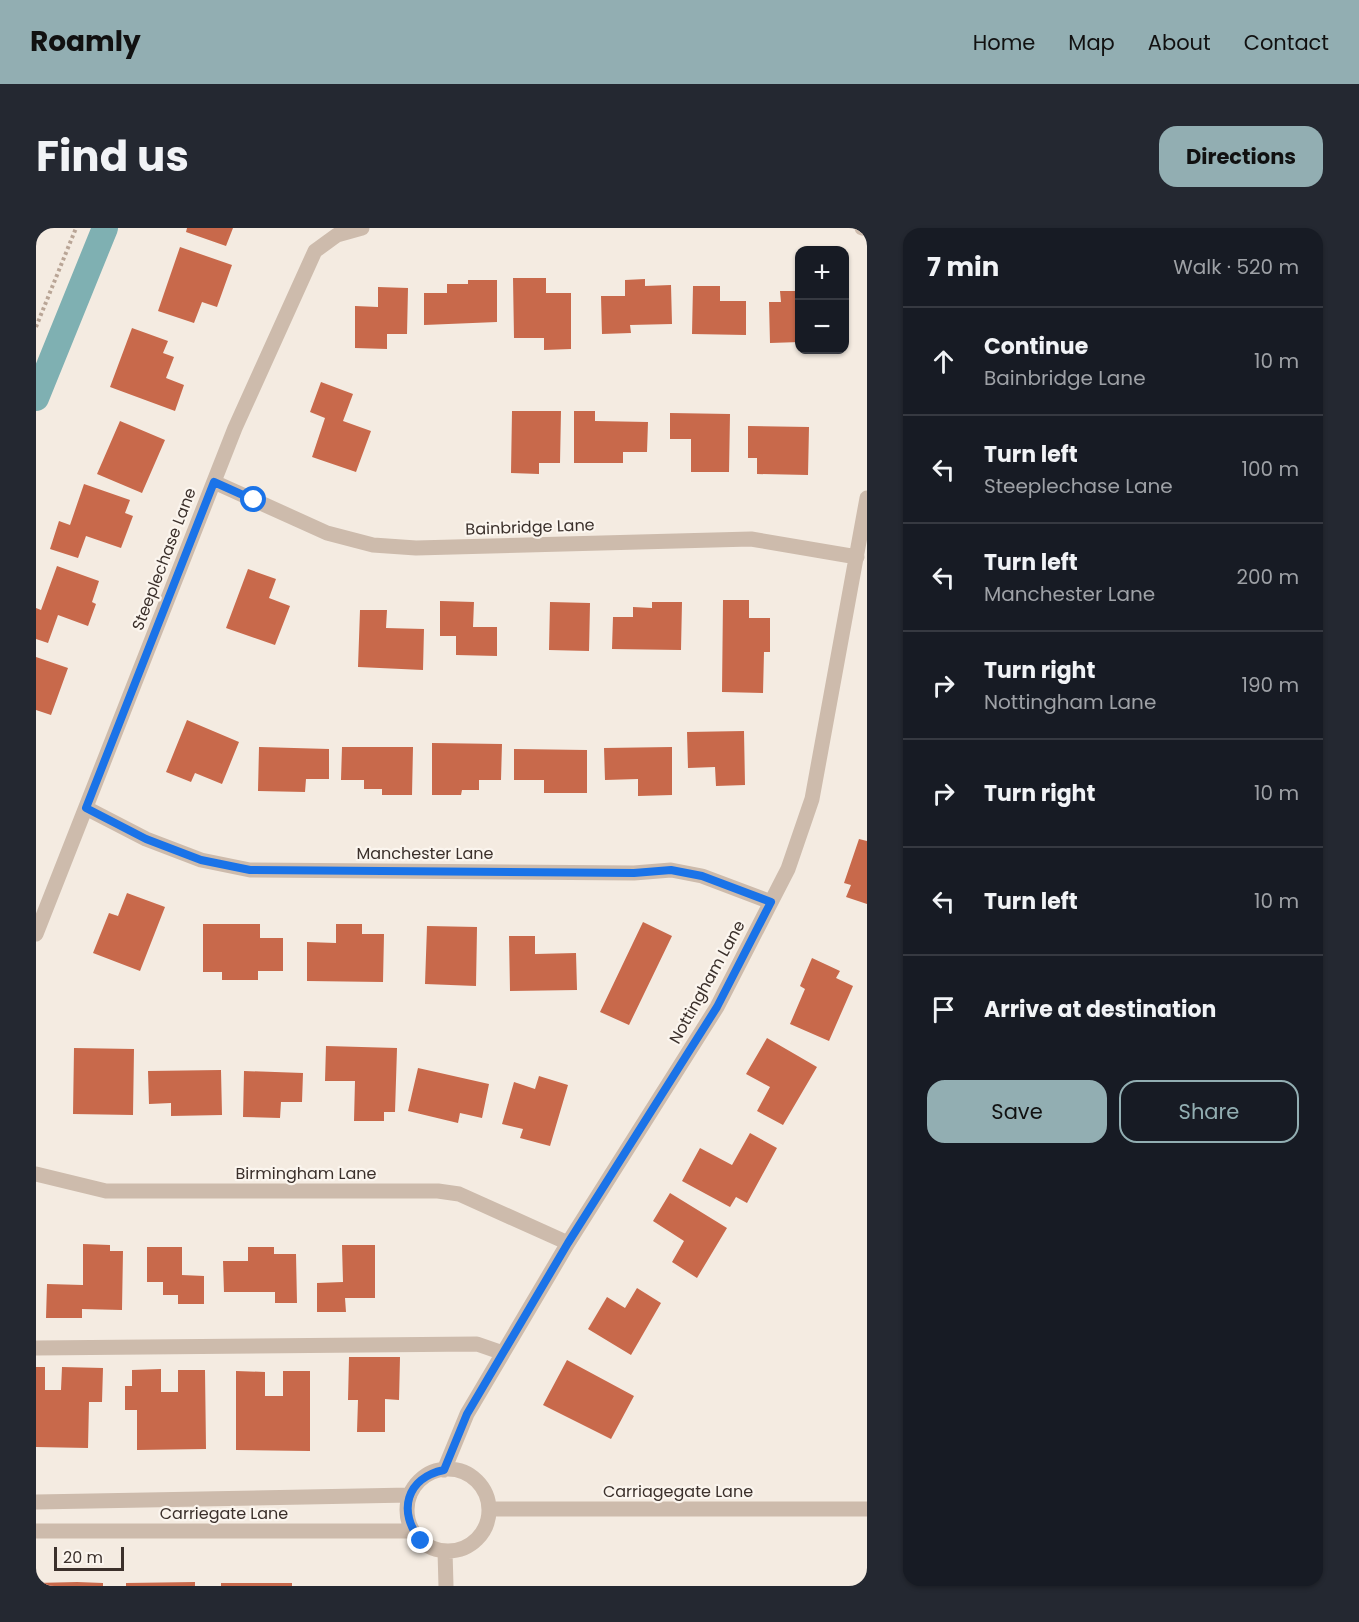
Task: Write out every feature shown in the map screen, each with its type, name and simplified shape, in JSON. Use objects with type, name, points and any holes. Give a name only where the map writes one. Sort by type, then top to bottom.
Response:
[{"type":"street","name":"Steeplechase Lane","points":[[36,934],[235,428],[315,251],[337,235],[362,228]]},
{"type":"street","points":[[862,228],[867,229]]},
{"type":"street","name":"Bainbridge Lane","points":[[214,482],[327,532],[373,545],[416,548],[751,539],[857,557]]},
{"type":"street","name":"Nottingham Lane","points":[[444,1470],[467,1414],[568,1243],[717,1007],[788,869],[812,799],[867,498]]},
{"type":"street","name":"Manchester Lane","points":[[86,808],[146,839],[201,860],[250,870],[634,873],[671,870],[711,879],[771,902]]},
{"type":"street","name":"Birmingham Lane","points":[[36,1174],[106,1191],[438,1191],[459,1194],[568,1243]]},
{"type":"street","points":[[36,1348],[477,1344],[503,1353]]},
{"type":"street","points":[[444,1470],[457,1471],[475,1480],[486,1496],[489,1509],[487,1522],[481,1535],[459,1550],[445,1551],[432,1548],[413,1532],[408,1520],[410,1495],[424,1478],[444,1470]]},
{"type":"street","name":"Carriegate Lane","points":[[36,1502],[410,1495]]},
{"type":"street","name":"Carriagegate Lane","points":[[489,1509],[867,1509]]},
{"type":"street","name":"Carriegate Lane","points":[[36,1531],[413,1532]]},
{"type":"street","points":[[445,1551],[446,1586]]},
{"type":"path","points":[[36,327],[76,228]]},
{"type":"building","points":[[187,228],[233,228],[226,246],[186,232]]},
{"type":"building","points":[[180,247],[232,265],[217,307],[202,302],[194,323],[158,311]]},
{"type":"building","points":[[513,278],[546,278],[546,293],[571,293],[571,349],[544,350],[544,338],[514,338]]},
{"type":"building","points":[[645,279],[645,286],[671,285],[672,324],[630,325],[631,333],[602,334],[601,296],[625,296],[625,280]]},
{"type":"building","points":[[468,280],[497,280],[497,322],[424,325],[424,293],[447,293],[447,284],[468,284]]},
{"type":"building","points":[[693,286],[720,286],[720,301],[746,301],[746,335],[692,334]]},
{"type":"building","points":[[378,287],[408,288],[407,334],[387,334],[387,349],[355,348],[355,306],[378,307]]},
{"type":"building","points":[[780,291],[795,291],[795,342],[770,343],[769,302],[781,302]]},
{"type":"building","points":[[132,328],[168,341],[163,353],[174,357],[166,378],[184,385],[175,411],[110,387]]},
{"type":"building","points":[[321,382],[353,394],[343,421],[371,431],[356,472],[312,457],[325,418],[310,412]]},
{"type":"building","points":[[512,411],[561,411],[560,463],[539,463],[539,474],[511,473]]},
{"type":"building","points":[[574,411],[595,411],[595,421],[648,422],[647,452],[623,452],[623,463],[574,463]]},
{"type":"building","points":[[670,413],[730,414],[729,472],[691,472],[691,439],[670,439]]},
{"type":"building","points":[[120,421],[165,440],[142,493],[97,474]]},
{"type":"building","points":[[748,426],[809,427],[808,475],[757,474],[757,458],[748,458]]},
{"type":"building","points":[[84,484],[130,500],[125,513],[133,516],[121,548],[86,536],[78,558],[50,549],[59,521],[70,525]]},
{"type":"building","points":[[57,566],[99,581],[92,602],[96,604],[88,626],[58,615],[48,643],[36,639],[36,608],[41,610]]},
{"type":"building","points":[[248,569],[276,579],[269,598],[290,606],[275,645],[226,628]]},
{"type":"building","points":[[723,600],[749,600],[749,618],[770,618],[770,652],[764,652],[763,693],[722,692]]},
{"type":"building","points":[[440,601],[474,602],[473,627],[497,627],[497,656],[456,655],[456,636],[440,636]]},
{"type":"building","points":[[550,602],[590,603],[589,651],[549,650]]},
{"type":"building","points":[[652,602],[682,602],[681,650],[612,649],[613,617],[633,617],[633,607],[652,608]]},
{"type":"building","points":[[360,610],[387,610],[386,628],[424,629],[423,670],[358,667]]},
{"type":"building","points":[[36,657],[68,668],[51,715],[36,710]]},
{"type":"building","points":[[187,720],[239,742],[222,784],[195,773],[191,782],[166,772]]},
{"type":"building","points":[[744,731],[745,785],[716,786],[715,767],[688,768],[687,732]]},
{"type":"building","points":[[432,743],[502,744],[501,780],[479,780],[479,790],[462,790],[461,795],[432,795]]},
{"type":"building","points":[[259,747],[329,749],[329,779],[306,779],[305,792],[258,791]]},
{"type":"building","points":[[342,747],[413,747],[412,795],[382,795],[382,789],[364,789],[364,780],[341,780]]},
{"type":"building","points":[[672,747],[672,795],[638,796],[638,779],[605,780],[604,748]]},
{"type":"building","points":[[514,749],[587,750],[587,793],[544,793],[544,780],[514,780]]},
{"type":"building","points":[[859,839],[867,841],[867,904],[846,897],[851,885],[844,883]]},
{"type":"building","points":[[127,893],[165,907],[140,971],[93,953],[109,913],[118,916]]},
{"type":"building","points":[[643,922],[672,936],[629,1025],[600,1012]]},
{"type":"building","points":[[203,924],[260,924],[260,938],[283,938],[283,971],[258,971],[258,980],[222,980],[222,972],[203,972]]},
{"type":"building","points":[[336,924],[362,924],[362,934],[384,934],[383,982],[307,981],[307,942],[336,943]]},
{"type":"building","points":[[427,926],[477,927],[476,986],[425,984]]},
{"type":"building","points":[[509,936],[535,936],[535,954],[576,953],[577,990],[510,991]]},
{"type":"building","points":[[812,958],[840,971],[836,978],[853,986],[829,1041],[790,1024],[805,989],[800,986]]},
{"type":"building","points":[[767,1038],[817,1067],[783,1125],[757,1111],[770,1087],[746,1074]]},
{"type":"building","points":[[326,1046],[397,1048],[395,1112],[384,1112],[384,1121],[354,1121],[355,1081],[325,1081]]},
{"type":"building","points":[[74,1048],[134,1049],[133,1115],[73,1114]]},
{"type":"building","points":[[418,1068],[489,1084],[482,1118],[460,1113],[458,1123],[408,1111]]},
{"type":"building","points":[[221,1070],[222,1115],[171,1116],[171,1103],[149,1104],[148,1071]]},
{"type":"building","points":[[244,1071],[303,1073],[302,1102],[281,1102],[280,1118],[243,1117]]},
{"type":"building","points":[[539,1076],[568,1085],[550,1146],[520,1138],[523,1129],[502,1124],[514,1082],[535,1089]]},
{"type":"building","points":[[750,1133],[777,1148],[747,1203],[736,1197],[730,1207],[682,1181],[700,1148],[732,1165]]},
{"type":"building","points":[[670,1193],[727,1228],[697,1278],[672,1262],[684,1241],[653,1221]]},
{"type":"building","points":[[83,1244],[110,1245],[110,1251],[123,1251],[122,1310],[82,1309],[82,1318],[46,1318],[47,1284],[83,1285]]},
{"type":"building","points":[[342,1245],[375,1245],[375,1298],[345,1298],[346,1312],[317,1312],[317,1283],[343,1282]]},
{"type":"building","points":[[147,1247],[182,1247],[182,1275],[204,1276],[204,1304],[178,1304],[178,1295],[163,1295],[163,1282],[147,1282]]},
{"type":"building","points":[[248,1247],[274,1247],[274,1254],[296,1254],[297,1303],[275,1303],[275,1292],[224,1292],[223,1261],[248,1261]]},
{"type":"building","points":[[637,1288],[661,1303],[631,1355],[588,1329],[607,1297],[625,1308]]},
{"type":"building","points":[[349,1357],[400,1357],[399,1400],[385,1399],[385,1432],[357,1432],[358,1400],[348,1400]]},
{"type":"building","points":[[567,1360],[634,1396],[611,1439],[543,1405]]},
{"type":"building","points":[[36,1367],[45,1367],[45,1390],[61,1390],[62,1367],[103,1368],[102,1402],[89,1402],[88,1448],[36,1447]]},
{"type":"building","points":[[161,1369],[161,1392],[178,1392],[178,1370],[205,1370],[206,1449],[137,1450],[137,1410],[125,1410],[125,1386],[132,1386],[132,1370]]},
{"type":"building","points":[[236,1371],[265,1372],[265,1396],[283,1396],[283,1371],[310,1371],[310,1451],[236,1450]]},
{"type":"building","points":[[195,1582],[195,1586],[126,1586],[126,1583]]},
{"type":"building","points":[[36,1583],[103,1583],[103,1586],[36,1586]]},
{"type":"building","points":[[221,1583],[292,1583],[292,1586],[221,1586]]},
{"type":"waterway","points":[[36,398],[105,228]]},
{"type":"route","points":[[254,500],[214,482],[86,808],[146,839],[201,860],[250,870],[634,873],[671,870],[702,876],[771,902],[717,1007],[568,1243],[467,1414],[444,1470],[433,1472],[424,1478],[410,1495],[407,1507],[408,1520],[413,1532],[421,1541]]}]
